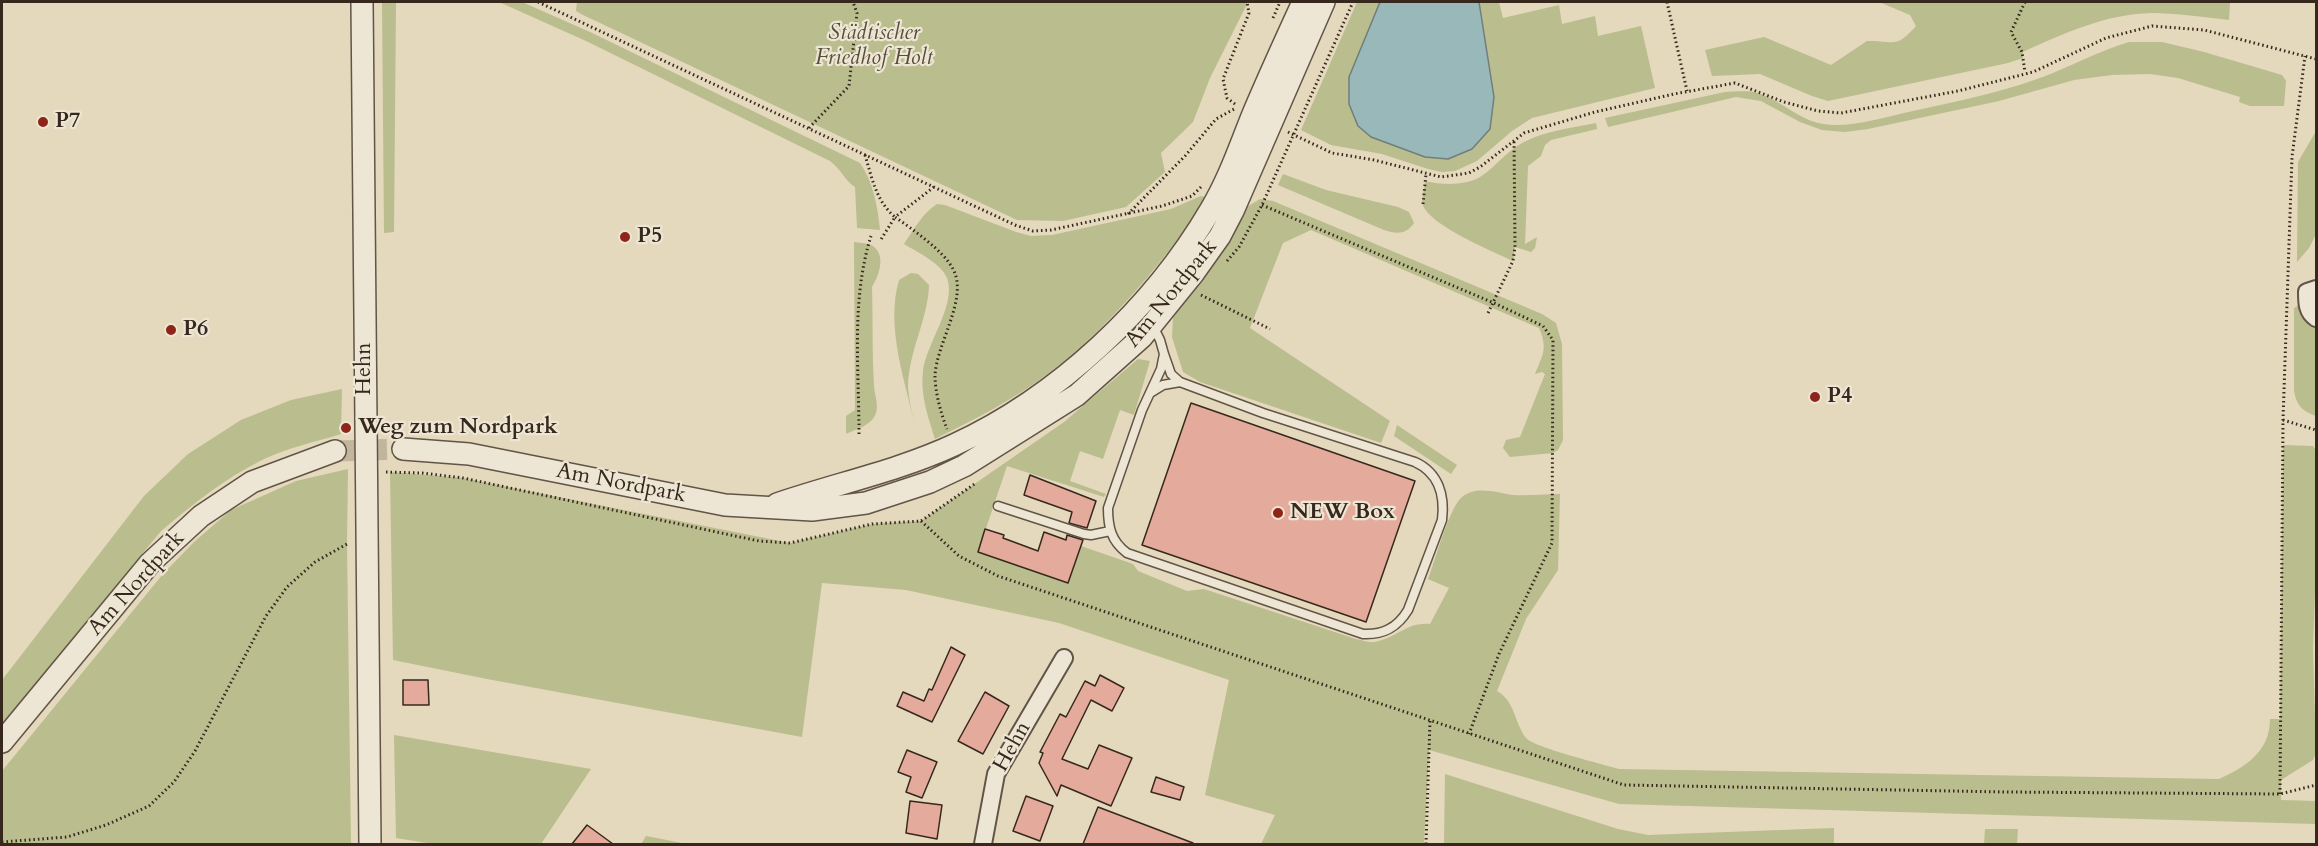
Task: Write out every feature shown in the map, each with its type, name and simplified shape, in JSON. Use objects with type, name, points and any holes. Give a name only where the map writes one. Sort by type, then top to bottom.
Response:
[{"type":"street","name":"Hehn","points":[[362,2],[370,844]]},
{"type":"street","name":"Am Nordpark","points":[[768,507],[913,461],[955,445],[1007,417],[1062,379],[1126,319],[1175,265],[1216,199],[1303,2]]},
{"type":"street","name":"Am Nordpark","points":[[403,449],[469,454],[725,505],[812,510],[866,503],[930,482],[964,466],[1077,395],[1142,337],[1193,274],[1220,236],[1324,2]]},
{"type":"street","points":[[2312,291],[2307,304],[2316,318]]},
{"type":"street","name":"Am Nordpark","points":[[2,742],[150,563],[201,516],[252,482],[335,451]]},
{"type":"street","name":"Hehn","points":[[983,844],[996,774],[1064,658]]},
{"type":"lane","points":[[1152,324],[1160,340],[1171,374],[1180,382],[1263,413],[1424,466],[1438,482],[1444,506],[1442,520],[1408,610],[1402,620],[1376,635],[1362,634],[1127,553],[1120,548],[1110,531],[1108,508],[1142,410],[1161,369],[1164,354]]},
{"type":"lane","points":[[1150,394],[1163,385],[1180,382]]},
{"type":"lane","points":[[998,506],[1084,534],[1110,531]]},
{"type":"path","points":[[538,2],[1015,225],[1033,231],[1052,230],[1128,214],[1192,196],[1202,186]]},
{"type":"path","points":[[809,128],[849,86],[857,12],[853,2]]},
{"type":"path","points":[[1128,214],[1185,156],[1216,119],[1235,106],[1227,98],[1223,79],[1249,13],[1247,2]]},
{"type":"path","points":[[1667,2],[1687,92]]},
{"type":"path","points":[[2025,2],[2012,32],[2022,52],[2025,72]]},
{"type":"path","points":[[1271,122],[1332,153],[1374,160],[1441,177],[1469,173],[1524,133],[1594,112],[1687,92],[1735,83],[1784,102],[1818,111],[1841,112],[1958,91],[2025,72],[2033,72],[2106,38],[2152,26],[2204,30],[2316,59]]},
{"type":"path","points":[[2280,794],[2283,420],[2292,156],[2305,56]]},
{"type":"path","points":[[1488,314],[1513,261],[1515,247],[1514,139]]},
{"type":"path","points":[[865,154],[875,190],[886,210],[943,257],[953,268],[956,277],[957,296],[938,356],[935,377],[946,427],[955,445]]},
{"type":"path","points":[[1423,204],[1426,174]]},
{"type":"path","points":[[880,241],[895,218],[934,187]]},
{"type":"path","points":[[1262,205],[1494,303],[1543,326],[1553,340],[1551,543],[1499,654],[1469,734]]},
{"type":"path","points":[[859,435],[859,291],[863,261],[871,236]]},
{"type":"path","points":[[1200,294],[1269,328]]},
{"type":"path","points":[[2283,420],[2316,430]]},
{"type":"path","points":[[964,466],[973,485]]},
{"type":"path","points":[[921,521],[959,556],[998,576],[1623,785],[1994,792],[2280,794],[2316,785]]},
{"type":"path","points":[[2,842],[67,837],[106,825],[149,806],[174,782],[195,751],[266,616],[287,587],[315,562],[347,543]]},
{"type":"path","points":[[1426,844],[1430,721]]},
{"type":"green space","points":[[382,2],[396,2],[394,232],[384,233]]},
{"type":"green space","points":[[499,2],[522,2],[590,32],[860,163],[874,195],[880,230],[857,228],[855,187],[830,161],[586,41]]},
{"type":"green space","name":"Städtischer Friedhof Holt","points":[[577,2],[1248,2],[1210,78],[1193,122],[1161,153],[1165,172],[1126,207],[1063,221],[1017,220],[581,14],[576,11]]},
{"type":"green space","points":[[1357,2],[1499,2],[1503,18],[1559,5],[1562,24],[1595,16],[1598,36],[1641,26],[1655,88],[1532,118],[1512,131],[1477,161],[1455,171],[1442,172],[1382,154],[1331,145],[1301,130]]},
{"type":"green space","points":[[1879,2],[2230,2],[2229,20],[2161,13],[2118,17],[2053,38],[2023,52],[2023,58],[2008,63],[1828,101],[1760,74],[1712,76],[1705,50],[1764,37],[1831,65],[1867,41],[1898,41],[1916,26],[1910,15]]},
{"type":"green space","points":[[2129,42],[2162,42],[2282,75],[2286,81],[2284,106],[2250,106],[2239,102],[2240,97],[2178,78],[2150,74],[2112,75],[2074,80],[1999,101],[1845,132],[1822,130],[1800,122],[1761,101],[1736,97],[1608,127],[1605,118],[1725,92],[1745,91],[1774,100],[1814,122],[1833,125],[1853,124],[2007,89]]},
{"type":"green space","points":[[1596,123],[1597,129],[1551,140],[1545,145],[1541,156],[1528,166],[1525,244],[1537,237],[1535,248],[1531,252],[1515,247],[1513,261],[1449,229],[1428,213],[1423,205],[1425,181],[1453,184],[1474,180],[1512,150],[1532,138]]},
{"type":"green space","points":[[2316,131],[2316,234],[2309,248],[2297,262],[2298,162]]},
{"type":"green space","points":[[1283,174],[1326,190],[1398,207],[1409,212],[1414,223],[1408,230],[1400,232],[1384,230],[1278,185]]},
{"type":"green space","points":[[1201,196],[1209,198],[1168,252],[1125,303],[1077,350],[1023,391],[935,439],[927,414],[922,380],[925,360],[945,312],[949,288],[947,278],[940,267],[904,244],[927,212],[937,204],[945,205],[1016,232],[1031,236],[1052,235],[1171,209]]},
{"type":"green space","points":[[1260,199],[1273,201],[1542,314],[1556,323],[1562,344],[1563,440],[1558,450],[1553,453],[1510,457],[1503,448],[1506,440],[1520,437],[1545,374],[1542,372],[1535,374],[1544,347],[1539,328],[1311,230],[1283,243],[1250,328],[1390,421],[1381,443],[1200,382],[1183,372],[1172,337],[1173,318],[1205,274],[1245,208]]},
{"type":"green space","points":[[854,242],[873,246],[880,255],[879,272],[872,287],[873,373],[877,406],[871,421],[846,434],[846,416],[855,410]]},
{"type":"green space","points":[[911,273],[918,274],[929,285],[928,298],[909,375],[910,404],[916,430],[898,355],[894,317],[899,280]]},
{"type":"green space","points":[[2299,305],[2304,314],[2316,325],[2316,416],[2301,407],[2294,391],[2294,308]]},
{"type":"green space","points":[[1138,359],[1150,361],[1134,415],[1120,410],[1103,459],[1080,451],[1070,481],[1106,494],[1104,497],[1007,466],[978,552],[1068,583],[1081,546],[1133,564],[1138,571],[1187,591],[1204,589],[1356,639],[1375,642],[1414,625],[1430,624],[1449,588],[1428,579],[1447,523],[1462,497],[1474,491],[1513,495],[1560,494],[1558,570],[1526,619],[1497,691],[1507,700],[1522,732],[1532,742],[1619,769],[2219,779],[2238,769],[2255,756],[2266,740],[2270,719],[2280,719],[2283,445],[2313,446],[2316,451],[2313,648],[2316,753],[2313,760],[2281,780],[2281,800],[2316,801],[2316,824],[1619,804],[1429,750],[1424,844],[1261,844],[1275,815],[1205,795],[1229,680],[1059,623],[906,590],[822,583],[802,737],[393,660],[390,472],[463,478],[790,543],[873,524],[921,521],[1064,422]]},
{"type":"green space","points":[[342,389],[341,434],[281,452],[248,467],[209,493],[161,531],[2,724],[2,680],[144,496],[188,454],[241,420],[291,400]]},
{"type":"green space","points":[[1397,425],[1457,465],[1451,474],[1394,436]]},
{"type":"green space","points":[[348,469],[351,844],[2,844],[2,771],[163,574],[194,542],[231,510],[296,481]]},
{"type":"green space","points":[[394,735],[591,769],[541,844],[433,844],[396,838]]},
{"type":"green space","points":[[1445,774],[1618,829],[1648,835],[1834,828],[1834,844],[1444,844]]},
{"type":"green space","points":[[1985,829],[2018,829],[2017,844],[1984,844]]},
{"type":"green space","points":[[646,836],[687,844],[641,844]]},
{"type":"water","points":[[1380,2],[1479,2],[1494,97],[1490,129],[1472,149],[1448,159],[1425,157],[1371,137],[1358,126],[1349,104],[1349,77]]},
{"type":"building","name":"NEW Box","points":[[1191,403],[1415,481],[1366,622],[1142,545]]},
{"type":"building","points":[[1030,475],[1096,501],[1087,528],[1069,523],[1072,512],[1024,495]]},
{"type":"building","points":[[985,529],[1038,551],[1044,532],[1066,540],[1067,535],[1083,540],[1068,583],[978,552]]},
{"type":"building","points":[[951,647],[965,655],[932,722],[897,706],[903,692],[924,701],[929,689],[932,690]]},
{"type":"building","points":[[1100,675],[1124,688],[1112,711],[1091,700],[1062,759],[1088,769],[1099,745],[1132,758],[1111,806],[1061,785],[1057,796],[1039,763],[1043,753],[1040,752],[1060,714],[1066,717],[1085,681],[1095,686]]},
{"type":"building","points":[[403,680],[428,680],[429,705],[403,705]]},
{"type":"building","points":[[985,692],[1009,706],[983,754],[958,741]]},
{"type":"building","points":[[907,750],[937,762],[922,798],[906,792],[911,777],[898,772]]},
{"type":"building","points":[[1156,777],[1184,787],[1180,800],[1151,792]]},
{"type":"building","points":[[1026,796],[1053,806],[1040,841],[1013,831]]},
{"type":"building","points":[[910,801],[942,805],[937,839],[906,833]]},
{"type":"building","points":[[1098,807],[1193,843],[1193,844],[1083,844]]},
{"type":"building","points":[[587,825],[613,844],[572,844]]},
{"type":"tunnel","points":[[335,451],[403,449]]},
{"type":"place","name":"P7","points":[[43,122]]},
{"type":"place","name":"P5","points":[[625,237]]},
{"type":"place","name":"P6","points":[[171,330]]},
{"type":"place","name":"P4","points":[[1815,397]]},
{"type":"place","name":"Weg zum Nordpark","points":[[346,428]]},
{"type":"place","name":"NEW Box","points":[[1278,513]]}]
